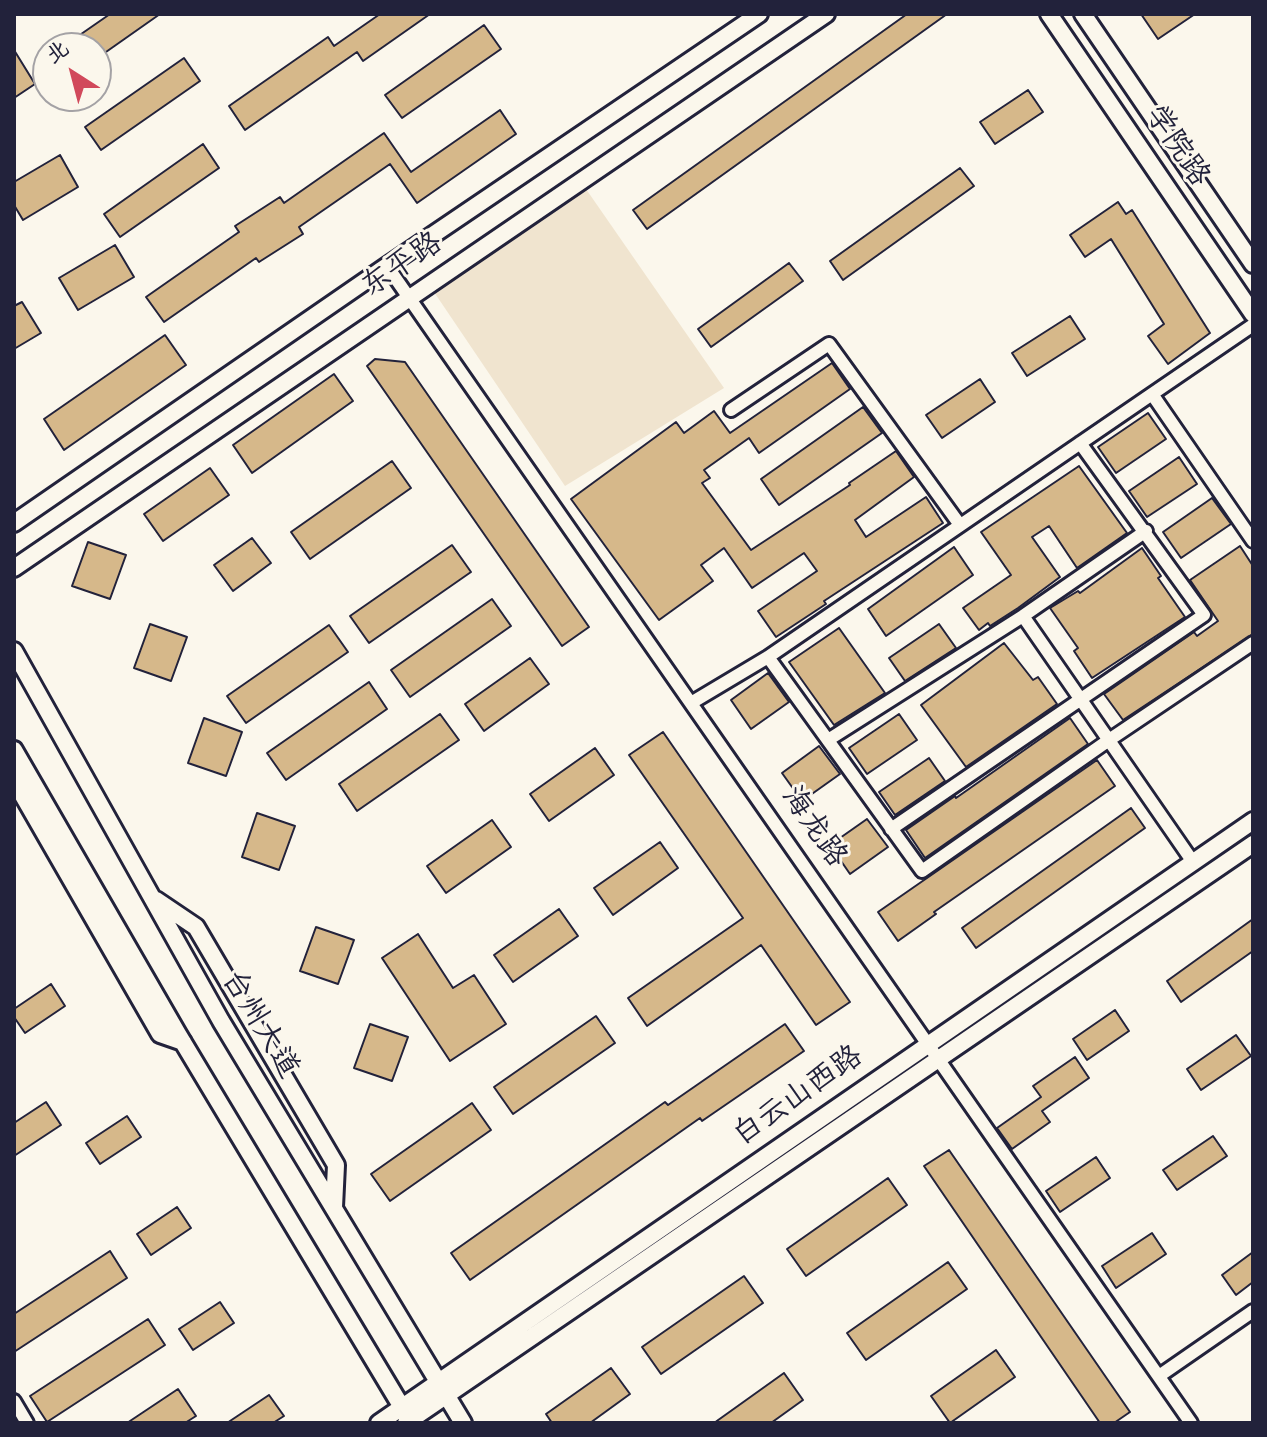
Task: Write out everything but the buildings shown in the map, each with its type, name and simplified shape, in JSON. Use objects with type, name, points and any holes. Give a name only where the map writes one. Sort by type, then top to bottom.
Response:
[{"type":"main road","name":"东平路","points":[[14,523],[759,14]]},
{"type":"main road","name":"东平路","points":[[14,568],[826,14]]},
{"type":"main road","name":"学院路","points":[[1049,14],[1253,314]]},
{"type":"main road","name":"学院路","points":[[1083,14],[1253,264]]},
{"type":"main road","name":"台州大道","points":[[14,651],[221,1021],[463,1423]]},
{"type":"main road","points":[[14,750],[183,1042],[407,1418]]},
{"type":"main road","points":[[14,770],[14,780],[160,1034],[183,1042]]},
{"type":"main road","name":"白云山西路","points":[[379,1423],[407,1418],[444,1388],[929,1044],[1253,821]]},
{"type":"main road","name":"白云山西路","points":[[444,1388],[939,1059],[1253,844]]},
{"type":"main road","points":[[151,897],[196,927],[212,953],[336,1165],[334,1207]]},
{"type":"street","name":"海龙路","points":[[387,266],[1191,1423]]},
{"type":"street","points":[[691,703],[768,657],[1253,325]]},
{"type":"street","points":[[731,410],[829,344],[960,525]]},
{"type":"street","points":[[1152,394],[1253,541]]},
{"type":"street","points":[[891,829],[1204,615],[1080,443]]},
{"type":"street","points":[[828,740],[1023,616],[1146,531]]},
{"type":"street","points":[[1023,616],[1193,862]]},
{"type":"street","points":[[768,657],[922,871],[1253,643]]},
{"type":"street","points":[[1159,1376],[1253,1311]]},
{"type":"street","points":[[14,1401],[27,1423]]},
{"type":"shaded area","points":[[586,189],[724,388],[565,486],[434,292]]}]
